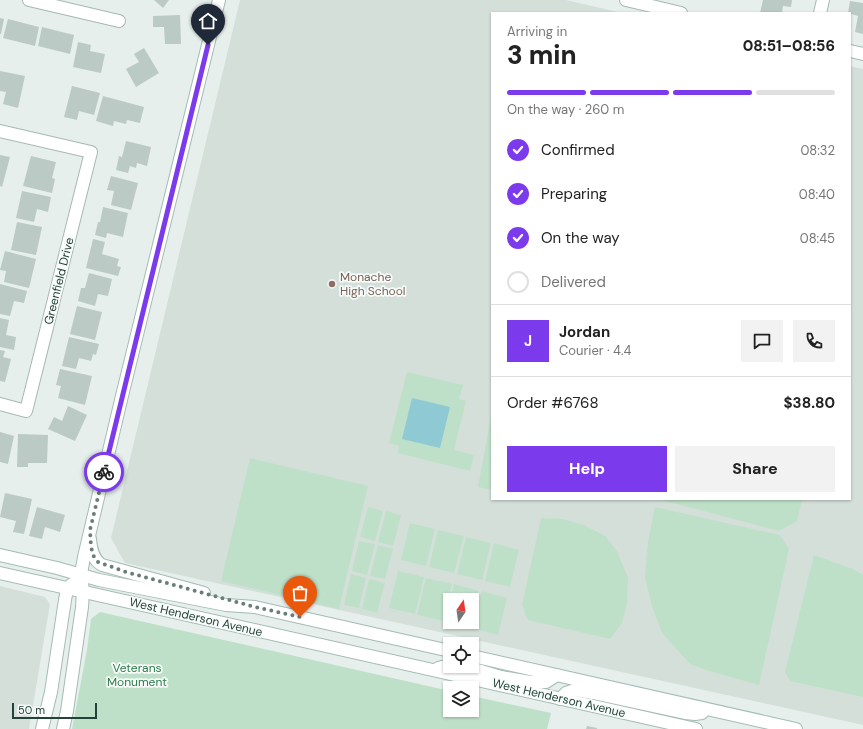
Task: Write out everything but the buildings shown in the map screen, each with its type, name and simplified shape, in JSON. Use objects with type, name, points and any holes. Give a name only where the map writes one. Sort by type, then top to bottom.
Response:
[{"type":"main road","points":[[29,0],[119,21]]},
{"type":"main road","points":[[63,729],[67,712],[84,592],[81,574],[90,530],[219,0]]},
{"type":"main road","points":[[626,0],[667,5],[679,12]]},
{"type":"main road","points":[[820,12],[823,0]]},
{"type":"main road","points":[[851,51],[863,54]]},
{"type":"main road","name":"Greenfield Drive","points":[[0,131],[91,152],[26,411],[0,404]]},
{"type":"main road","points":[[90,530],[91,547],[94,557],[102,565],[255,607]]},
{"type":"main road","name":"West Henderson Avenue","points":[[0,555],[81,574],[99,580],[226,605],[255,607],[443,649]]},
{"type":"main road","name":"West Henderson Avenue","points":[[0,573],[696,729]]},
{"type":"main road","points":[[44,727],[67,589],[81,574]]},
{"type":"main road","name":"West Henderson Avenue","points":[[479,658],[796,729]]},
{"type":"main road","points":[[429,670],[446,666],[474,669],[501,677],[530,682],[546,682],[556,675]]},
{"type":"main road","points":[[560,699],[566,693],[575,690],[685,713],[695,714],[710,710]]},
{"type":"shaded area","name":"Monache High School","points":[[240,0],[566,0],[618,12],[491,12],[491,500],[851,500],[851,66],[863,69],[863,725],[479,641],[479,637],[462,637],[125,563],[111,538]]},
{"type":"shaded area","points":[[0,586],[45,597],[50,604],[29,729],[0,729]]},
{"type":"green space","points":[[407,372],[463,385],[459,399],[466,401],[454,450],[474,455],[470,471],[398,453],[399,446],[389,443]]},
{"type":"green space","points":[[491,416],[491,490],[478,487]]},
{"type":"green space","points":[[250,458],[368,486],[339,609],[221,581]]},
{"type":"green space","points":[[662,500],[802,500],[797,521],[779,531]]},
{"type":"green space","points":[[368,507],[383,511],[375,541],[360,537]]},
{"type":"green space","points":[[655,507],[780,535],[789,549],[759,685],[690,664],[662,633],[652,606],[645,578],[648,542]]},
{"type":"green space","points":[[386,511],[401,515],[393,546],[378,542]]},
{"type":"green space","points":[[541,518],[563,519],[584,525],[605,536],[617,551],[628,578],[627,603],[622,623],[610,639],[528,620],[522,605]]},
{"type":"green space","points":[[410,523],[435,529],[426,566],[401,560]]},
{"type":"green space","points":[[438,530],[464,536],[454,573],[429,567]]},
{"type":"green space","points":[[466,537],[491,543],[482,580],[457,574]]},
{"type":"green space","points":[[359,541],[375,544],[367,575],[352,571]]},
{"type":"green space","points":[[494,543],[519,550],[510,587],[485,581]]},
{"type":"green space","points":[[378,545],[393,549],[385,579],[370,576]]},
{"type":"green space","points":[[814,555],[853,569],[863,575],[863,697],[790,681],[785,672]]},
{"type":"green space","points":[[398,571],[424,577],[415,614],[389,608]]},
{"type":"green space","points":[[351,574],[366,578],[359,608],[344,605]]},
{"type":"green space","points":[[426,578],[452,584],[450,593],[443,593],[443,621],[417,615]]},
{"type":"green space","points":[[369,579],[385,583],[377,613],[362,609]]},
{"type":"green space","points":[[454,584],[479,591],[479,593],[452,593]]},
{"type":"green space","points":[[482,591],[507,598],[498,635],[477,629],[479,629],[479,603]]},
{"type":"green space","name":"Veterans Monument","points":[[100,612],[443,689],[443,717],[479,717],[479,698],[551,713],[547,729],[72,729],[87,650],[91,619]]},
{"type":"water","points":[[412,398],[450,407],[440,448],[402,439]]},
{"type":"way so far","points":[[104,472],[90,530],[91,547],[94,557],[102,565],[255,607],[300,617]]},
{"type":"place","name":"Monache High School","points":[[332,284]]},
{"type":"route","points":[[104,472],[208,45]]}]
